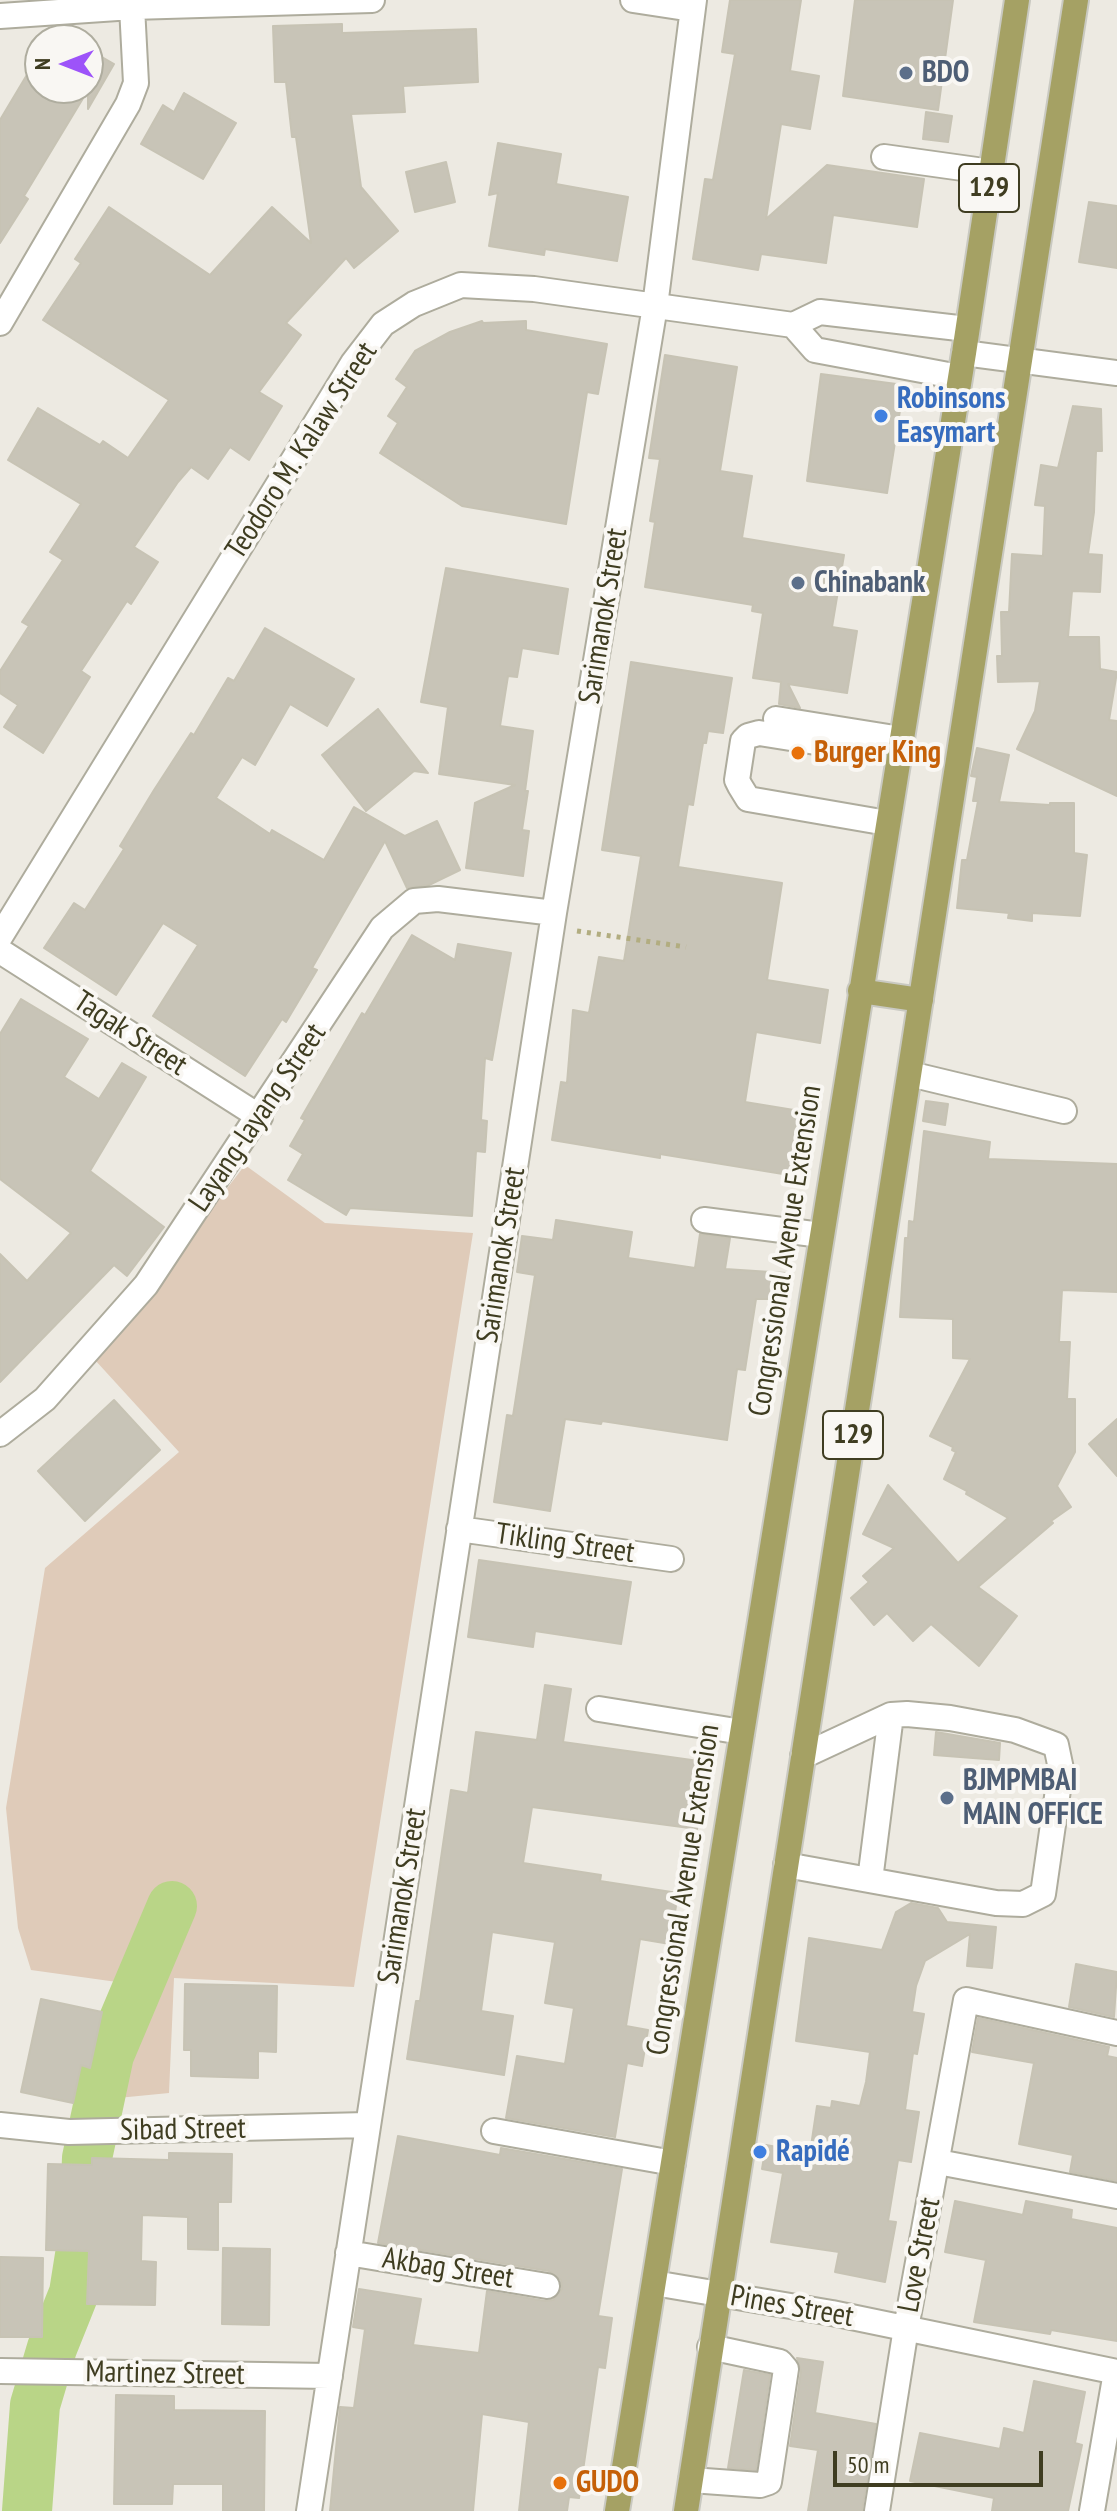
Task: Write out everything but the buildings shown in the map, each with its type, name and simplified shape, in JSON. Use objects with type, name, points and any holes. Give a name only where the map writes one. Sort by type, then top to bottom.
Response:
[{"type":"main road","name":"Congressional Avenue Extension","points":[[617,2511],[1017,0]]},
{"type":"main road","name":"129","points":[[686,2511],[1076,0]]},
{"type":"main road","points":[[860,991],[921,1000]]},
{"type":"street","points":[[0,16],[132,7],[372,0]]},
{"type":"street","points":[[633,0],[693,4]]},
{"type":"street","name":"Sarimanok Street","points":[[309,2511],[553,920],[655,306],[693,4]]},
{"type":"street","points":[[0,323],[128,104],[136,83],[132,7]]},
{"type":"street","points":[[884,157],[991,172]]},
{"type":"street","name":"Teodoro M. Kalaw Street","points":[[0,937],[353,363],[383,324],[414,304],[461,285],[534,289],[793,325],[820,312],[963,353]]},
{"type":"street","name":"Teodoro M. Kalaw Street","points":[[793,325],[815,350],[963,353],[1117,373]]},
{"type":"street","points":[[776,719],[901,739]]},
{"type":"street","points":[[845,731],[828,744],[759,733],[748,736],[743,741],[737,780],[748,799],[887,823]]},
{"type":"street","name":"Layang-layang Street","points":[[0,1434],[45,1399],[146,1285],[260,1117],[382,928],[414,901],[438,899],[553,920]]},
{"type":"street","name":"Tagak Street","points":[[0,951],[260,1117]]},
{"type":"street","points":[[910,1074],[1064,1111]]},
{"type":"street","points":[[704,1220],[821,1235]]},
{"type":"street","name":"Tikling Street","points":[[459,1529],[671,1559]]},
{"type":"street","points":[[599,1709],[742,1732]]},
{"type":"street","points":[[870,1880],[891,1715]]},
{"type":"street","points":[[786,1865],[996,1903],[1023,1904],[1043,1894],[1061,1769],[1056,1745],[1015,1730],[950,1718],[891,1715],[803,1756]]},
{"type":"street","name":"Love Street","points":[[877,2511],[906,2328],[966,2000],[1117,2033]]},
{"type":"street","name":"Sibad Street","points":[[0,2125],[69,2132],[367,2125]]},
{"type":"street","points":[[494,2131],[673,2163]]},
{"type":"street","points":[[938,2162],[1117,2196]]},
{"type":"street","name":"Akbag Street","points":[[348,2253],[547,2286]]},
{"type":"street","name":"Pines Street","points":[[654,2283],[906,2328],[1116,2372]]},
{"type":"street","points":[[691,2480],[760,2485],[769,2482],[786,2369],[780,2362],[710,2347]]},
{"type":"street","name":"Martinez Street","points":[[8,2371],[330,2376]]},
{"type":"street","points":[[1092,2511],[1116,2372]]},
{"type":"path","points":[[553,920],[686,947]]},
{"type":"shaded area","points":[[245,1165],[325,1223],[473,1233],[354,1987],[174,1978],[169,2093],[87,2101],[117,1982],[31,1970],[18,1928],[6,1808],[45,1568],[179,1452],[95,1360]]},
{"type":"waterway","points":[[27,2511],[35,2405],[52,2348],[74,2293],[84,2230],[87,2158],[109,2055],[172,1906]]},
{"type":"place","name":"BDO","points":[[906,73]]},
{"type":"place","name":"Robinsons Easymart","points":[[881,416]]},
{"type":"place","name":"Chinabank","points":[[798,583]]},
{"type":"place","name":"Burger King","points":[[798,753]]},
{"type":"place","name":"BJMPMBAI MAIN OFFICE","points":[[947,1798]]},
{"type":"place","name":"Rapidé","points":[[760,2152]]},
{"type":"place","name":"GUDO","points":[[560,2483]]}]
